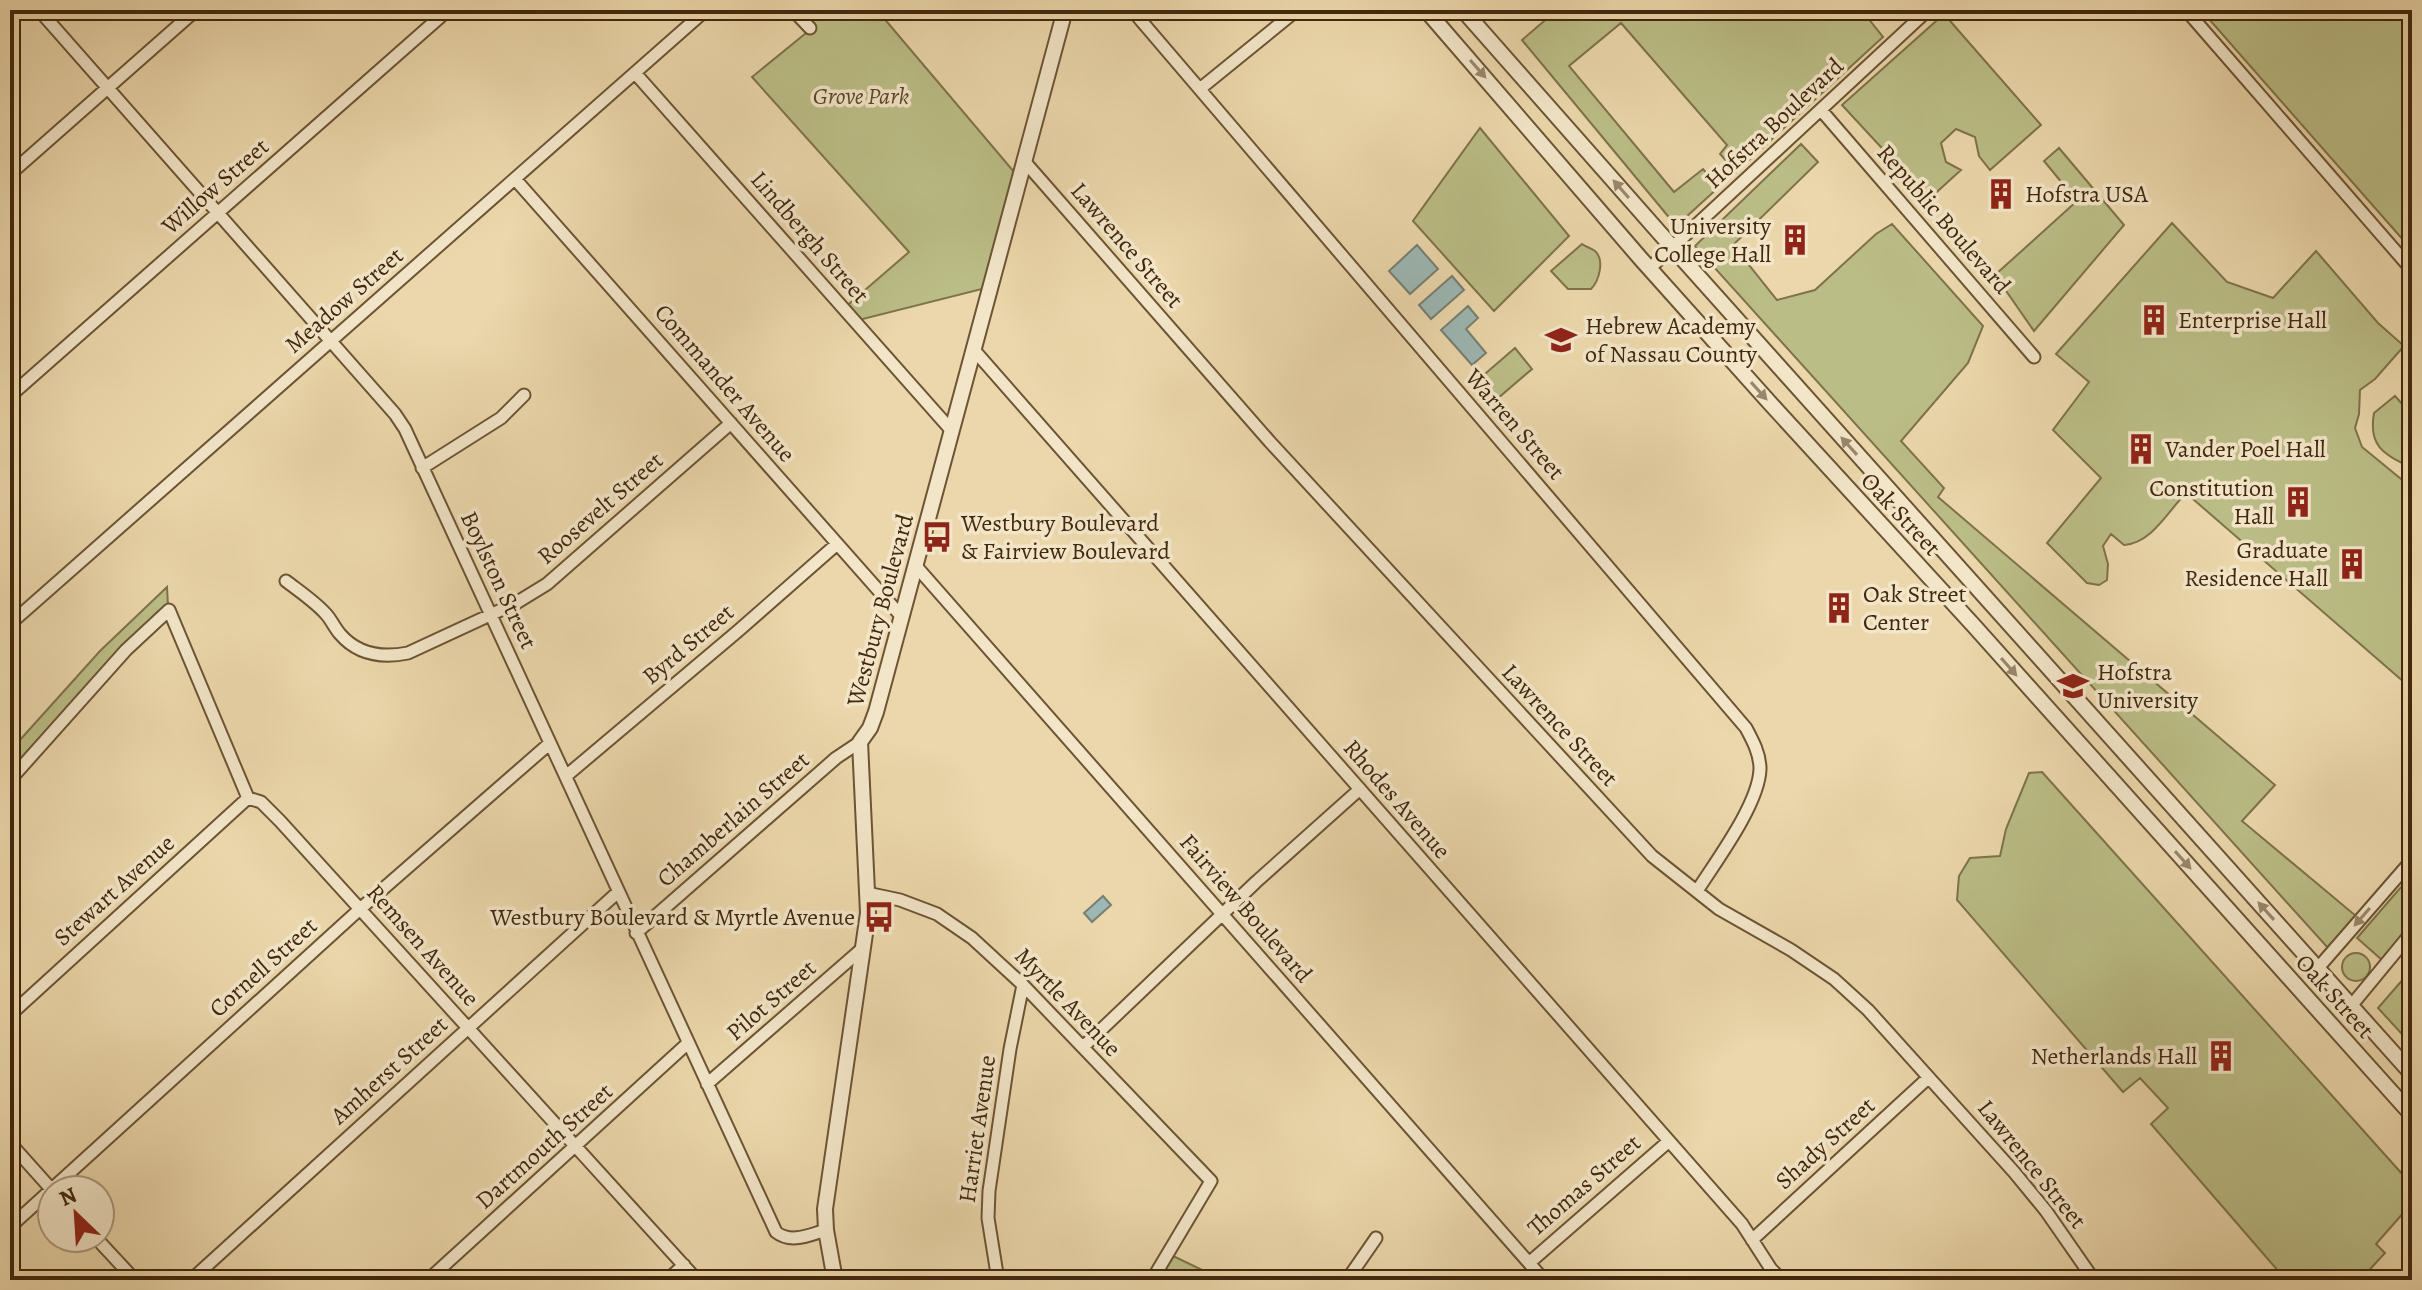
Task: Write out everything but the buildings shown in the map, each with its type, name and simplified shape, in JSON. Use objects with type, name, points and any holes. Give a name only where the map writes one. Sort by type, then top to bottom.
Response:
[{"type":"street","name":"Boylston Street","points":[[39,10],[405,429],[776,1232],[782,1237],[798,1237],[826,1230]]},
{"type":"street","points":[[10,174],[196,10]]},
{"type":"street","name":"Willow Street","points":[[10,396],[448,10]]},
{"type":"street","name":"Meadow Street","points":[[10,624],[706,10]]},
{"type":"street","points":[[793,10],[810,28]]},
{"type":"street","name":"Westbury Boulevard","points":[[835,1280],[825,1209],[868,913],[860,742],[876,712],[1065,10]]},
{"type":"street","name":"Warren Street","points":[[1132,10],[1746,728],[1756,746],[1760,767],[1758,783],[1751,803],[1697,891]]},
{"type":"street","points":[[1201,88],[1297,10]]},
{"type":"street","name":"Oak Street","points":[[1426,10],[1650,268],[2412,1115]]},
{"type":"street","name":"Oak Street","points":[[1463,10],[2412,1074]]},
{"type":"street","name":"Hofstra Boulevard","points":[[1650,268],[1928,10]]},
{"type":"street","points":[[2186,10],[2412,270]]},
{"type":"street","name":"Lindbergh Street","points":[[635,73],[952,431]]},
{"type":"street","name":"Republic Boulevard","points":[[1821,110],[2034,357]]},
{"type":"street","name":"Lawrence Street","points":[[1025,162],[1270,442],[1652,856],[1719,909],[1791,950],[1834,979],[1868,1010],[2014,1172],[2046,1211],[2094,1280]]},
{"type":"street","name":"Commander Avenue","points":[[515,179],[902,617]]},
{"type":"street","name":"Rhodes Avenue","points":[[974,350],[1742,1224],[1782,1280]]},
{"type":"street","points":[[422,468],[501,418],[524,395]]},
{"type":"street","name":"Roosevelt Street","points":[[286,581],[325,613],[351,644],[376,655],[408,653],[491,615],[547,584],[731,423]]},
{"type":"street","name":"Byrd Street","points":[[566,776],[837,544]]},
{"type":"street","name":"Fairview Boulevard","points":[[915,565],[1544,1280]]},
{"type":"street","points":[[1975,627],[1995,609]]},
{"type":"street","points":[[10,780],[126,650],[169,610],[248,798]]},
{"type":"street","name":"Chamberlain Street","points":[[636,933],[836,758],[860,742]]},
{"type":"street","name":"Cornell Street","points":[[70,1174],[360,909],[549,744]]},
{"type":"street","points":[[1083,1047],[1222,914],[1360,789]]},
{"type":"street","name":"Remsen Avenue","points":[[248,798],[261,802],[280,821],[697,1280]]},
{"type":"street","name":"Stewart Avenue","points":[[10,1015],[248,798]]},
{"type":"street","points":[[2318,968],[2412,860]]},
{"type":"street","name":"Amherst Street","points":[[191,1280],[618,892]]},
{"type":"street","name":"Myrtle Avenue","points":[[867,893],[900,900],[937,914],[972,938],[1023,985],[1211,1181],[1152,1280]]},
{"type":"street","points":[[2351,1006],[2412,932]]},
{"type":"street","name":"Pilot Street","points":[[707,1084],[863,948]]},
{"type":"street","name":"Harriet Avenue","points":[[998,1280],[988,1218],[989,1191],[1010,1049],[1023,985]]},
{"type":"street","name":"Dartmouth Street","points":[[428,1280],[688,1043]]},
{"type":"street","name":"Shady Street","points":[[1752,1240],[1928,1078]]},
{"type":"street","name":"Thomas Street","points":[[1529,1263],[1669,1141]]},
{"type":"street","points":[[10,1143],[38,1174]]},
{"type":"street","name":"Cornell Street","points":[[10,1227],[36,1204]]},
{"type":"street","points":[[1347,1280],[1376,1238]]},
{"type":"street","points":[[111,1254],[135,1280]]},
{"type":"street","points":[[667,1280],[684,1265]]},
{"type":"green space","name":"Grove Park","points":[[794,10],[877,10],[1020,179],[990,287],[855,321],[843,309],[909,252],[752,77],[811,29]]},
{"type":"green space","points":[[1557,10],[1848,10],[1856,18],[1863,12],[1883,37],[1736,172],[1720,154],[1727,145],[1621,23],[1569,66],[1674,192],[1703,169],[1719,187],[1686,217],[1672,221],[1522,40]]},
{"type":"green space","points":[[2201,10],[2412,10],[2412,250]]},
{"type":"green space","points":[[1944,14],[2041,125],[1990,170],[1979,156],[1975,137],[1956,129],[1941,143],[1946,162],[1961,170],[1929,199],[1842,105]]},
{"type":"green space","points":[[1480,128],[1569,236],[1494,311],[1413,221]]},
{"type":"green space","points":[[1801,144],[1818,162],[1733,245],[1777,300],[1815,290],[1876,234],[1892,224],[1983,326],[1968,363],[1901,441],[1944,488],[1938,497],[2275,785],[2242,821],[2356,916],[2328,948],[1695,246]]},
{"type":"green space","points":[[2059,148],[2124,225],[2034,331],[1995,275],[2077,201],[2044,161]]},
{"type":"green space","points":[[2172,223],[2227,282],[2273,298],[2316,251],[2378,323],[2404,346],[2375,379],[2360,390],[2355,428],[2362,447],[2412,488],[2412,689],[2186,493],[2143,539],[2124,545],[2111,534],[2103,546],[2108,564],[2107,580],[2099,585],[2087,583],[2047,543],[2101,478],[2053,430],[2089,382],[2056,354]]},
{"type":"green space","points":[[1582,244],[1598,255],[1598,276],[1591,289],[1568,289],[1551,271]]},
{"type":"green space","points":[[1515,348],[1532,369],[1497,399],[1479,379]]},
{"type":"green space","points":[[2395,396],[2412,415],[2412,468],[2380,448],[2373,434],[2374,413]]},
{"type":"green space","points":[[167,587],[168,606],[10,780],[10,751],[100,651]]},
{"type":"green space","points":[[2042,772],[2412,1185],[2412,1203],[2376,1244],[2385,1253],[2360,1280],[2286,1280],[2151,1124],[2168,1108],[2140,1078],[2123,1092],[1957,900],[1959,876],[1970,858],[2000,856],[2006,829],[2029,773]]},
{"type":"green space","points":[[2412,883],[2412,925],[2382,960],[2357,938],[2401,887]]},
{"type":"green space","points":[[2356,953],[2366,957],[2370,967],[2366,977],[2356,981],[2346,977],[2342,967],[2346,957]]},
{"type":"green space","points":[[2412,969],[2412,1045],[2378,1008]]},
{"type":"green space","points":[[1171,1255],[1223,1280],[1156,1280]]},
{"type":"water","points":[[1417,245],[1438,269],[1410,294],[1389,271]]},
{"type":"water","points":[[1452,276],[1464,290],[1431,319],[1419,305]]},
{"type":"water","points":[[1468,306],[1478,318],[1466,329],[1486,353],[1472,365],[1441,330]]},
{"type":"water","points":[[1103,896],[1111,905],[1092,922],[1084,913]]},
{"type":"place","name":"Hofstra USA","points":[[2001,194]]},
{"type":"place","name":"University College Hall","points":[[1795,240]]},
{"type":"place","name":"Enterprise Hall","points":[[2154,320]]},
{"type":"place","name":"Hebrew Academy of Nassau County","points":[[1561,340]]},
{"type":"place","name":"Vander Poel Hall","points":[[2141,449]]},
{"type":"place","name":"Constitution Hall","points":[[2298,502]]},
{"type":"place","name":"Westbury Boulevard & Fairview Boulevard","points":[[937,537]]},
{"type":"place","name":"Graduate Residence Hall","points":[[2352,564]]},
{"type":"place","name":"Oak Street Center","points":[[1839,608]]},
{"type":"place","name":"Hofstra University","points":[[2073,686]]},
{"type":"place","name":"Westbury Boulevard & Myrtle Avenue","points":[[879,917]]},
{"type":"place","name":"Netherlands Hall","points":[[2221,1056]]}]
